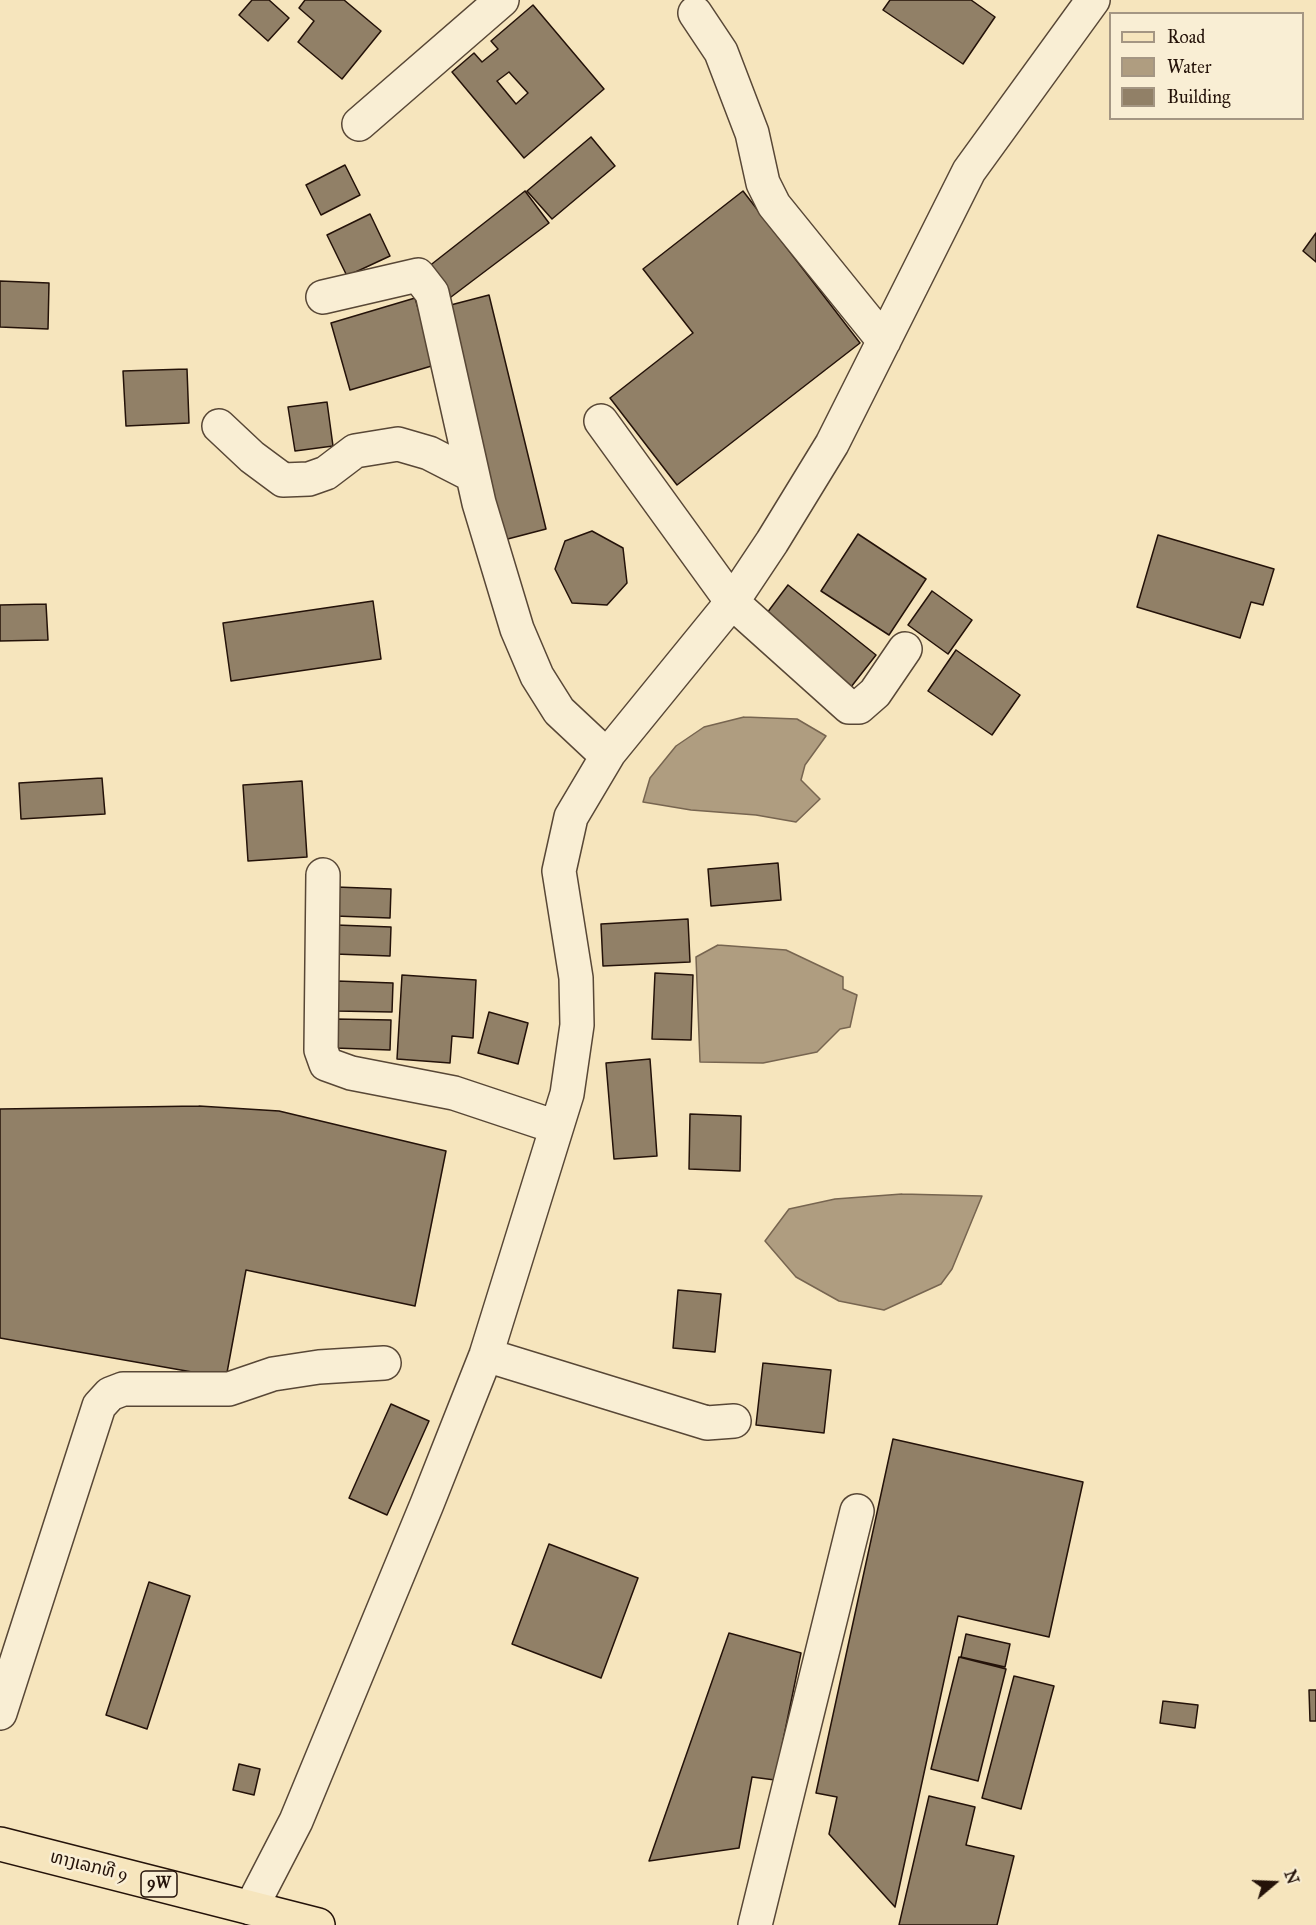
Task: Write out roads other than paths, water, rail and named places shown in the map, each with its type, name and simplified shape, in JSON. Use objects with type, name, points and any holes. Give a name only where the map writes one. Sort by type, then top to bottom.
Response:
[{"type":"main road","name":"ທາງເລກທີ 9","points":[[0,1844],[318,1925]]},
{"type":"street","points":[[359,124],[502,0]]},
{"type":"street","points":[[251,1908],[296,1821],[486,1355],[567,1094],[577,1025],[576,978],[559,871],[571,817],[607,756],[732,602],[772,542],[832,444],[969,171],[1094,0]]},
{"type":"street","points":[[695,13],[721,52],[752,133],[763,183],[774,205],[884,341]]},
{"type":"street","points":[[323,297],[418,275],[432,293],[472,475],[517,629],[537,676],[559,711],[607,756]]},
{"type":"street","points":[[601,421],[732,602],[849,707],[858,707],[875,693],[904,649]]},
{"type":"street","points":[[219,426],[252,457],[283,480],[309,479],[326,473],[355,451],[398,444],[429,453],[472,475]]},
{"type":"street","points":[[323,875],[321,1050],[326,1064],[351,1073],[454,1093],[556,1127]]},
{"type":"street","points":[[486,1355],[707,1423],[734,1421]]},
{"type":"street","points":[[0,1713],[99,1406],[110,1394],[123,1389],[229,1389],[273,1374],[319,1366],[384,1363]]},
{"type":"street","points":[[755,1925],[857,1511]]},
{"type":"water","points":[[744,717],[797,719],[826,736],[805,765],[801,780],[820,799],[796,822],[643,802],[650,778],[676,746],[704,727]]},
{"type":"water","points":[[718,945],[786,950],[843,977],[843,989],[857,995],[850,1027],[840,1029],[817,1052],[763,1063],[700,1062],[696,957]]},
{"type":"water","points":[[902,1194],[982,1196],[952,1269],[941,1284],[884,1310],[839,1301],[796,1277],[765,1241],[789,1209],[835,1199]]}]
